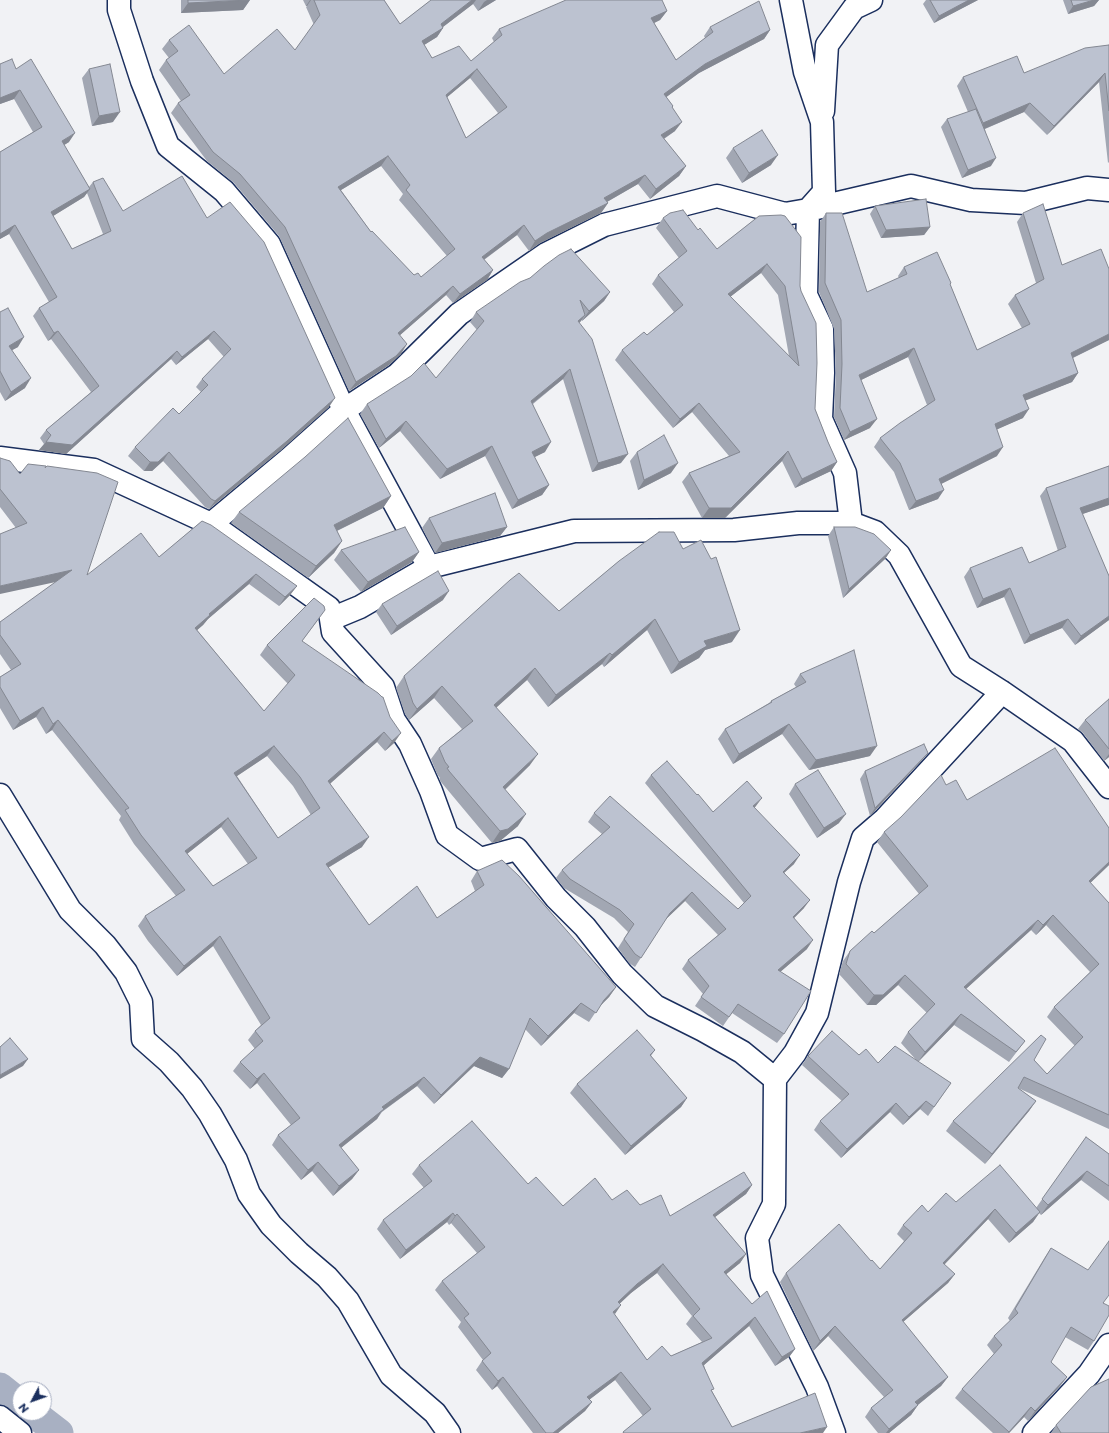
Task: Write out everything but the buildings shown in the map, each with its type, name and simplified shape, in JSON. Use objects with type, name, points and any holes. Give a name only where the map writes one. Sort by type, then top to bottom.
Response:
[{"type":"street","points":[[120,0],[119,10],[142,81],[168,146],[224,191],[269,244],[344,410],[429,567]]},
{"type":"street","points":[[791,0],[805,72],[822,122]]},
{"type":"street","points":[[851,523],[845,473],[820,419],[823,373],[822,328],[806,295],[808,210],[824,192],[822,122],[827,45],[854,8],[872,0]]},
{"type":"street","points":[[211,524],[289,459],[344,410],[397,375],[459,314],[546,254],[604,225],[717,196],[785,214],[911,186],[971,200],[1026,203],[1087,188],[1109,190]]},
{"type":"street","points":[[0,458],[94,470],[211,524],[329,608],[334,632],[383,687],[394,720],[410,744],[432,791],[446,835],[480,859],[517,848],[556,898],[585,926],[622,974],[655,1006],[703,1030],[742,1052],[775,1079]]},
{"type":"street","points":[[331,619],[360,607],[429,567],[574,531],[734,530],[798,523],[851,523],[875,532],[899,555],[961,666],[1073,740],[1109,787]]},
{"type":"street","points":[[834,1433],[818,1388],[762,1275],[757,1238],[774,1204],[775,1079],[794,1053],[818,1013],[849,882],[863,838],[886,819],[1002,692]]},
{"type":"street","points":[[0,796],[70,910],[105,945],[126,972],[141,1002],[143,1039],[169,1062],[192,1088],[210,1114],[236,1160],[249,1194],[271,1225],[326,1277],[348,1301],[391,1375],[436,1413],[449,1433]]},
{"type":"street","points":[[1034,1433],[1089,1374],[1109,1345]]},
{"type":"street","points":[[0,1417],[20,1433]]},
{"type":"waterway","points":[[0,1387],[12,1397]]},
{"type":"waterway","points":[[43,1421],[59,1433]]}]
